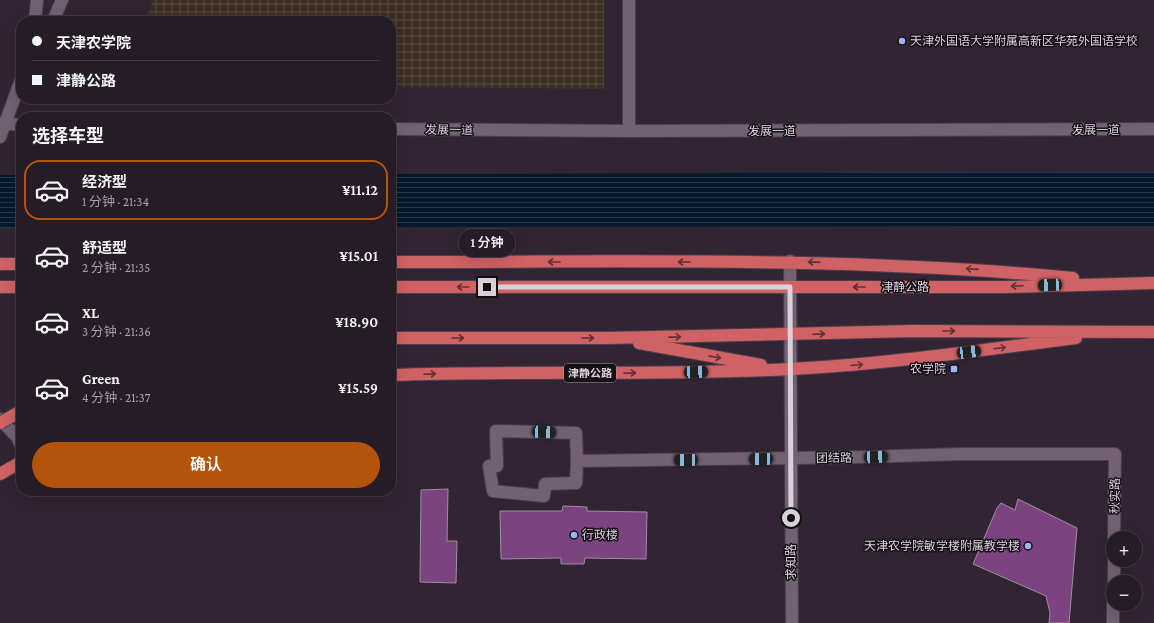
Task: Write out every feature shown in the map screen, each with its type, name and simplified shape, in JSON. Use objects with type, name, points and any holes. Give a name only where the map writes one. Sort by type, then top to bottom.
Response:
[{"type":"highway","points":[[396,262],[790,261],[946,268],[1122,283]]},
{"type":"highway","points":[[0,264],[16,264]]},
{"type":"highway","name":"津静公路","points":[[396,287],[1006,286],[1154,283]]},
{"type":"highway","points":[[0,287],[16,287]]},
{"type":"highway","points":[[396,338],[608,338],[913,331],[1154,332]]},
{"type":"highway","name":"津静公路","points":[[396,375],[634,373],[790,369],[858,365],[1123,332]]},
{"type":"highway","points":[[608,338],[790,369]]},
{"type":"highway","points":[[0,423],[16,414]]},
{"type":"highway","points":[[0,474],[16,465]]},
{"type":"street","points":[[35,16],[37,0]]},
{"type":"street","points":[[55,16],[62,0]]},
{"type":"street","points":[[629,0],[629,131]]},
{"type":"street","points":[[0,137],[2,124],[16,92]]},
{"type":"street","points":[[2,124],[16,125]]},
{"type":"street","name":"发展一道","points":[[396,129],[629,131],[1154,129]]},
{"type":"street","name":"求知路","points":[[790,261],[792,623]]},
{"type":"street","points":[[0,419],[16,439]]},
{"type":"street","points":[[496,431],[576,433],[577,461],[576,483],[545,484],[544,496],[493,491],[489,466],[497,466],[496,431]]},
{"type":"street","name":"团结路","points":[[577,461],[791,459],[962,454],[1116,454]]},
{"type":"street","name":"秋实路","points":[[1114,531],[1116,454]]},
{"type":"street","points":[[1113,611],[1113,623]]},
{"type":"shaded area","points":[[153,0],[604,0],[604,89],[396,87],[396,16],[148,16]]},
{"type":"water","points":[[1154,172],[1154,226],[396,227],[396,174]]},
{"type":"water","points":[[0,175],[16,175],[16,228],[0,228]]},
{"type":"building","points":[[448,489],[447,541],[457,541],[456,583],[420,582],[421,490]]},
{"type":"building","name":"天津农学院敏学楼附属教学楼","points":[[1018,499],[1077,528],[1069,623],[1049,623],[1050,613],[1046,596],[973,564],[997,508],[1001,503],[1015,510]]},
{"type":"building","name":"行政楼","points":[[563,506],[587,507],[587,511],[647,512],[646,559],[585,558],[584,564],[561,564],[561,558],[501,559],[500,511],[562,511]]},
{"type":"place","name":"天津外国语大学附属高新区华苑外国语学校","points":[[902,41]]},
{"type":"place","name":"农学院","points":[[954,369]]},
{"type":"place","name":"行政楼","points":[[574,535]]},
{"type":"place","name":"天津农学院敏学楼附属教学楼","points":[[1028,546]]},
{"type":"route","points":[[487,287],[790,287],[791,518]]}]
